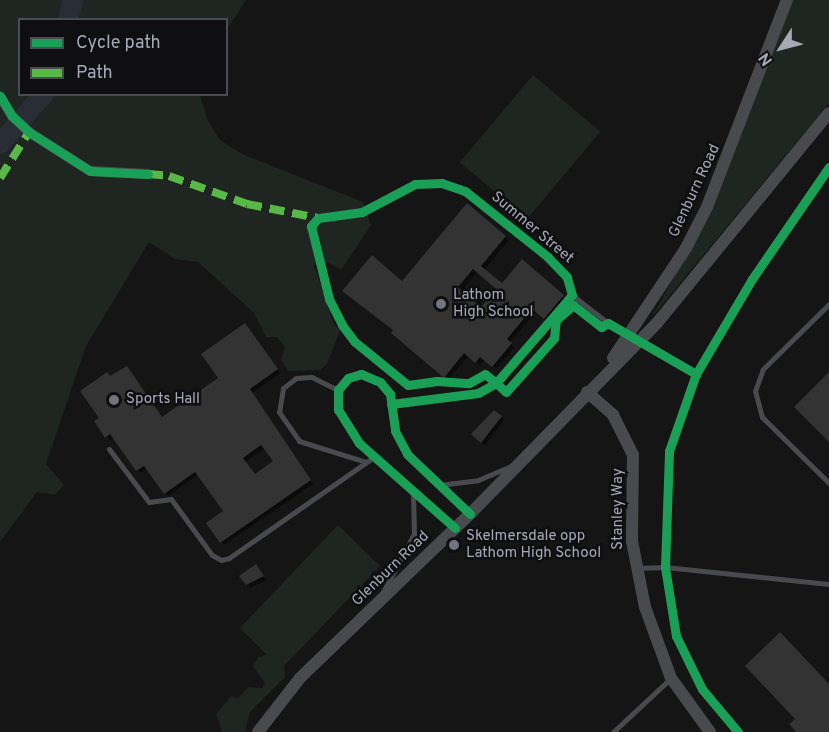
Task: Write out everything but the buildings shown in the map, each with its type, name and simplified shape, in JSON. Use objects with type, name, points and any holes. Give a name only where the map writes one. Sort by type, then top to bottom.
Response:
[{"type":"street","name":"Glenburn Road","points":[[600,380],[686,248],[707,207],[787,0]]},
{"type":"street","points":[[0,96],[12,116],[29,132],[90,171],[148,174]]},
{"type":"street","name":"Glenburn Road","points":[[258,732],[300,678],[470,514],[697,277],[829,113]]},
{"type":"street","name":"Stanley Way","points":[[587,392],[613,415],[633,455],[635,568],[671,678],[710,732]]},
{"type":"lane","name":"Summer Street","points":[[318,218],[362,212],[415,184],[442,183],[465,191],[541,251],[567,277],[572,295]]},
{"type":"lane","points":[[391,404],[478,393],[496,383],[572,295],[608,323]]},
{"type":"lane","points":[[829,304],[763,369],[755,391],[762,417],[829,483]]},
{"type":"lane","points":[[455,528],[359,443],[338,411],[338,390],[348,378],[361,374],[380,382],[390,394],[400,443],[470,514]]},
{"type":"lane","points":[[338,390],[311,377],[296,378],[283,388],[279,412],[299,441],[366,462]]},
{"type":"lane","points":[[109,449],[148,502],[171,499],[212,555],[221,560],[229,558],[375,456]]},
{"type":"lane","points":[[439,485],[478,480],[521,462]]},
{"type":"lane","points":[[377,604],[414,534],[413,493]]},
{"type":"lane","points":[[635,568],[664,567],[829,584]]},
{"type":"lane","points":[[613,732],[671,678]]},
{"type":"shaded area","points":[[0,0],[246,0],[228,27],[228,18],[18,18],[18,96],[200,96],[208,121],[220,140],[242,154],[363,202],[371,225],[341,270],[327,262],[314,265],[333,322],[340,331],[327,364],[320,370],[288,371],[281,359],[285,347],[277,337],[266,337],[254,313],[198,262],[175,259],[149,242],[86,346],[46,464],[64,485],[55,495],[37,492],[0,542]]},
{"type":"shaded area","points":[[792,0],[829,0],[829,103],[652,317],[715,202]]},
{"type":"shaded area","points":[[533,75],[600,132],[527,219],[460,162]]},
{"type":"shaded area","points":[[338,525],[380,566],[284,666],[285,677],[250,712],[245,732],[222,732],[216,714],[231,696],[238,698],[248,687],[262,688],[265,683],[253,666],[258,657],[267,655],[240,628]]},
{"type":"waterway","points":[[68,18],[73,0]]},
{"type":"waterway","points":[[0,144],[42,96]]},
{"type":"marked path","points":[[0,178],[29,132]]},
{"type":"marked path","points":[[148,174],[169,176],[247,204],[318,218]]},
{"type":"cycle path","points":[[0,96],[12,116],[29,132],[90,171],[148,174]]},
{"type":"cycle path","points":[[738,732],[702,689],[676,636],[665,567],[669,451],[696,374],[752,279],[829,167]]},
{"type":"cycle path","points":[[391,404],[478,393],[496,383],[572,295],[567,277],[548,257],[465,191],[442,183],[415,184],[362,212],[318,218],[311,226],[329,299],[342,325],[355,342],[408,385],[437,381],[469,383],[485,374],[496,383],[506,392],[554,338],[556,320],[573,305],[601,327],[608,323],[696,374]]},
{"type":"cycle path","points":[[455,528],[359,443],[338,410],[338,390],[348,378],[361,374],[380,382],[390,394],[395,431],[407,454],[470,514]]},
{"type":"place","name":"Lathom High School","points":[[441,304]]},
{"type":"place","name":"Sports Hall","points":[[114,400]]},
{"type":"place","name":"Skelmersdale opp Lathom High School","points":[[454,545]]}]
